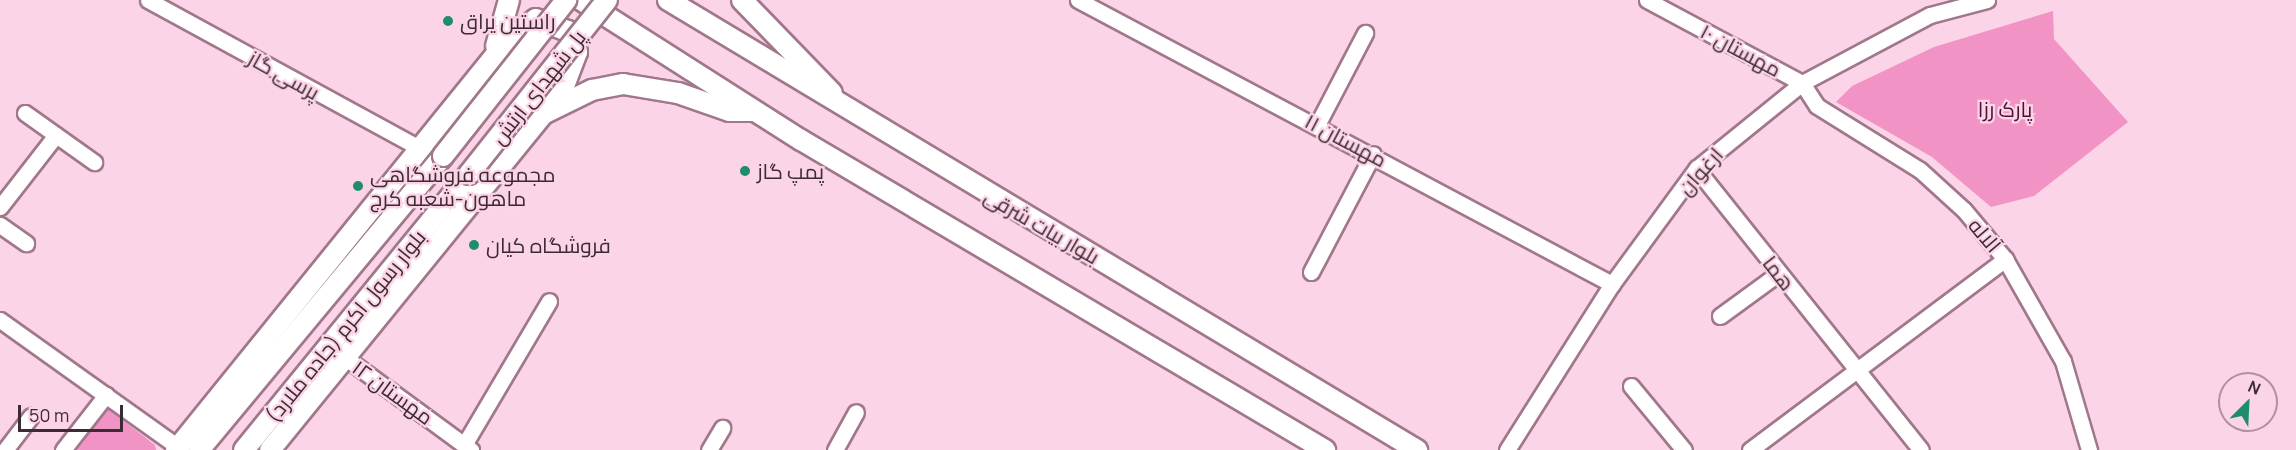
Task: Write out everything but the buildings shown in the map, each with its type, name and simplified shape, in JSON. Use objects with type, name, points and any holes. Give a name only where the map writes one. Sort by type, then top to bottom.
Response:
[{"type":"main road","points":[[485,69],[505,26],[509,0]]},
{"type":"main road","name":"پل شهدای ارتش","points":[[443,156],[566,0]]},
{"type":"main road","points":[[581,0],[754,111],[1325,450]]},
{"type":"main road","name":"پل شهدای ارتش","points":[[469,174],[607,0]]},
{"type":"main road","name":"بلوار بیات شرقی","points":[[668,0],[860,120],[1417,450]]},
{"type":"main road","points":[[742,0],[860,120]]},
{"type":"main road","points":[[177,448],[507,41],[536,19],[568,31],[577,52],[572,69],[543,114],[343,356],[270,450]]},
{"type":"main road","points":[[543,114],[591,90],[623,84],[678,93],[729,111],[754,111]]},
{"type":"main road","name":"بلوار رسول اکرم (جاده ملارد)","points":[[199,450],[443,156]]},
{"type":"main road","name":"بلوار رسول اکرم (جاده ملارد)","points":[[244,450],[469,174]]},
{"type":"street","name":"پرسی گاز","points":[[148,0],[421,149]]},
{"type":"street","name":"مهستان ۱۱","points":[[1078,0],[1373,154],[1612,284]]},
{"type":"street","name":"مهستان ۱۰","points":[[1647,0],[1802,83]]},
{"type":"street","name":"ارغوان","points":[[1507,450],[1612,284],[1697,168],[1802,83],[1930,15],[1987,0]]},
{"type":"street","points":[[1317,125],[1365,33]]},
{"type":"street","name":"آلاله","points":[[1802,83],[1817,106],[1840,124],[1920,170],[1964,210],[2005,259],[2063,361],[2089,450]]},
{"type":"street","points":[[25,113],[94,162]]},
{"type":"street","points":[[0,207],[56,135]]},
{"type":"street","points":[[1311,272],[1373,154]]},
{"type":"street","name":"هما","points":[[1703,177],[1921,450]]},
{"type":"street","points":[[0,225],[26,243]]},
{"type":"street","points":[[1750,450],[1854,368],[2005,259]]},
{"type":"street","points":[[1720,316],[1779,273]]},
{"type":"street","points":[[468,447],[549,301]]},
{"type":"street","points":[[0,320],[177,448]]},
{"type":"street","name":"مهستان ۱۲","points":[[343,356],[468,447]]},
{"type":"street","points":[[1631,386],[1684,450]]},
{"type":"street","points":[[63,450],[106,395]]},
{"type":"street","points":[[835,450],[856,412]]},
{"type":"street","points":[[5,450],[31,416]]},
{"type":"street","points":[[709,450],[722,428]]},
{"type":"green space","name":"پارک رزا","points":[[2053,11],[2054,39],[2128,122],[2034,196],[1991,207],[1932,157],[1836,102],[1852,86],[1934,47]]},
{"type":"green space","points":[[108,409],[155,445],[156,450],[77,450]]},
{"type":"place","name":"راستین یراق","points":[[448,21]]},
{"type":"place","name":"پمپ گاز","points":[[745,171]]},
{"type":"place","name":"مجموعه فروشگاهی ماهون-شعبه کرج","points":[[358,186]]},
{"type":"place","name":"فروشگاه کیان","points":[[474,245]]}]
